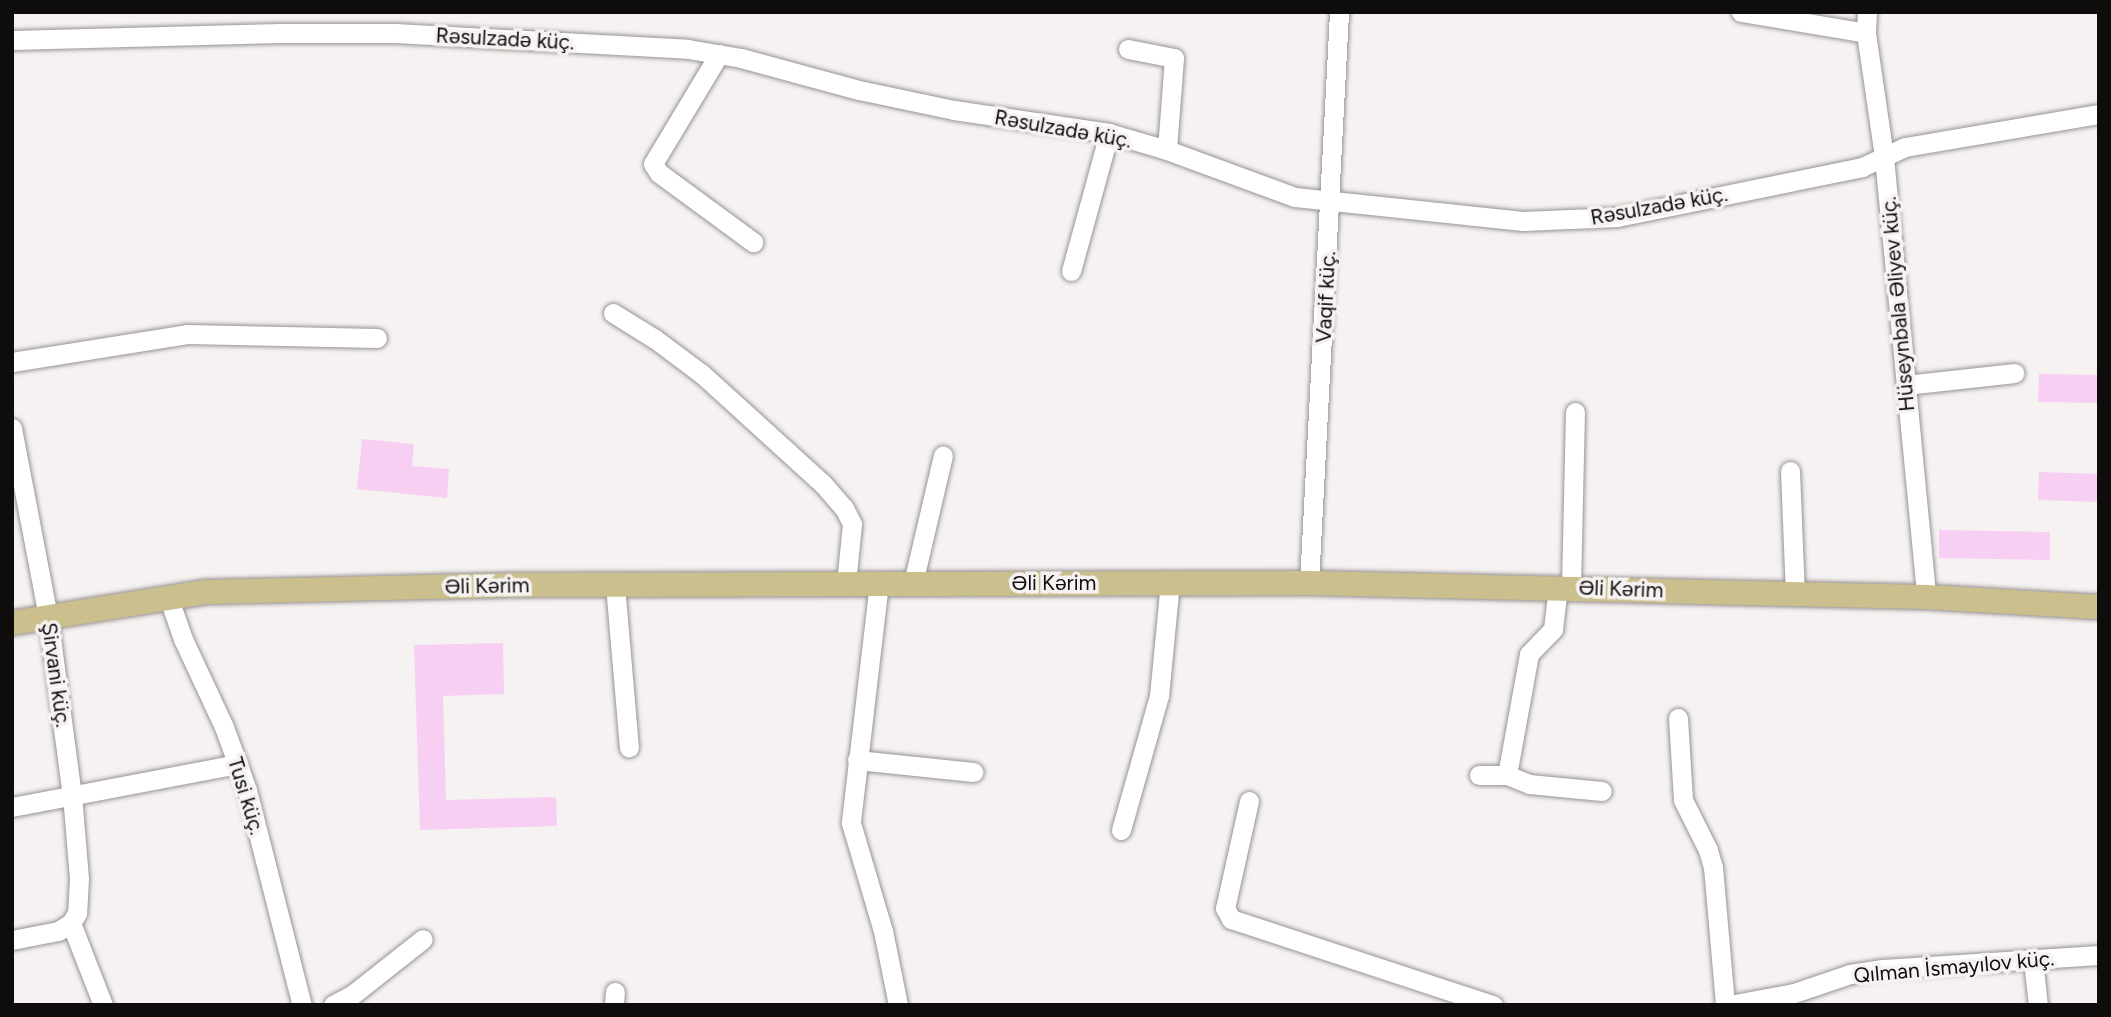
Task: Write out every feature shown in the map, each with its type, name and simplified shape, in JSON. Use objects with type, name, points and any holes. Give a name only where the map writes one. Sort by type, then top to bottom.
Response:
[{"type":"main road","name":"Əli Kərim","points":[[12,623],[206,592],[443,586],[1309,583],[1795,593],[2099,607]]},
{"type":"street","name":"Vaqif küç.","points":[[1309,583],[1339,12]]},
{"type":"street","points":[[1741,12],[1866,33]]},
{"type":"street","name":"Hüseynbala Əliyev küç.","points":[[1867,12],[1866,33],[1885,157],[1926,597]]},
{"type":"street","name":"Rəsulzadə küç.","points":[[12,40],[279,33],[395,33],[688,49],[719,54],[900,99],[1109,133],[1167,150],[1295,197],[1523,221],[1587,220],[1862,167],[1905,147],[2099,114]]},
{"type":"street","points":[[1128,49],[1174,58],[1167,150]]},
{"type":"street","points":[[719,54],[653,164],[659,173],[754,242]]},
{"type":"street","points":[[1071,271],[1109,133]]},
{"type":"street","points":[[613,313],[655,339],[702,374],[823,484],[844,508],[852,524],[846,583]]},
{"type":"street","points":[[12,362],[187,334],[377,338]]},
{"type":"street","points":[[1906,385],[2014,373]]},
{"type":"street","points":[[1507,775],[1529,654],[1553,629],[1565,587],[1575,412]]},
{"type":"street","name":"Şirvani küç.","points":[[12,428],[48,616],[72,795],[79,878],[77,913],[71,923]]},
{"type":"street","points":[[913,583],[943,455]]},
{"type":"street","points":[[1790,471],[1795,593]]},
{"type":"street","points":[[1121,830],[1159,696],[1170,582]]},
{"type":"street","points":[[879,583],[851,823],[883,931],[898,1005]]},
{"type":"street","points":[[615,585],[629,747]]},
{"type":"street","name":"Tusi küç.","points":[[168,596],[183,639],[238,764],[302,1005]]},
{"type":"street","points":[[1678,718],[1683,800],[1708,850],[1713,867],[1727,1005]]},
{"type":"street","points":[[857,760],[973,772]]},
{"type":"street","points":[[12,807],[238,764]]},
{"type":"street","points":[[1479,775],[1507,775],[1529,784],[1602,791]]},
{"type":"street","points":[[1249,801],[1225,908],[1231,919],[1493,1005]]},
{"type":"street","points":[[12,940],[58,931],[71,923],[103,1005]]},
{"type":"street","points":[[332,1005],[352,995],[423,939]]},
{"type":"street","name":"Qılman İsmayılov küç.","points":[[1727,1005],[1794,993],[1850,974],[1883,969],[2099,955]]},
{"type":"street","points":[[2033,960],[2038,1005]]},
{"type":"building","points":[[2039,374],[2099,375],[2099,403],[2038,402]]},
{"type":"building","points":[[362,439],[414,444],[412,466],[449,469],[447,498],[357,489]]},
{"type":"building","points":[[2039,472],[2099,474],[2099,502],[2038,500]]},
{"type":"building","points":[[1939,530],[2050,532],[2050,560],[1939,558]]},
{"type":"building","points":[[503,643],[504,694],[443,696],[446,800],[556,797],[557,826],[420,830],[414,645]]}]
